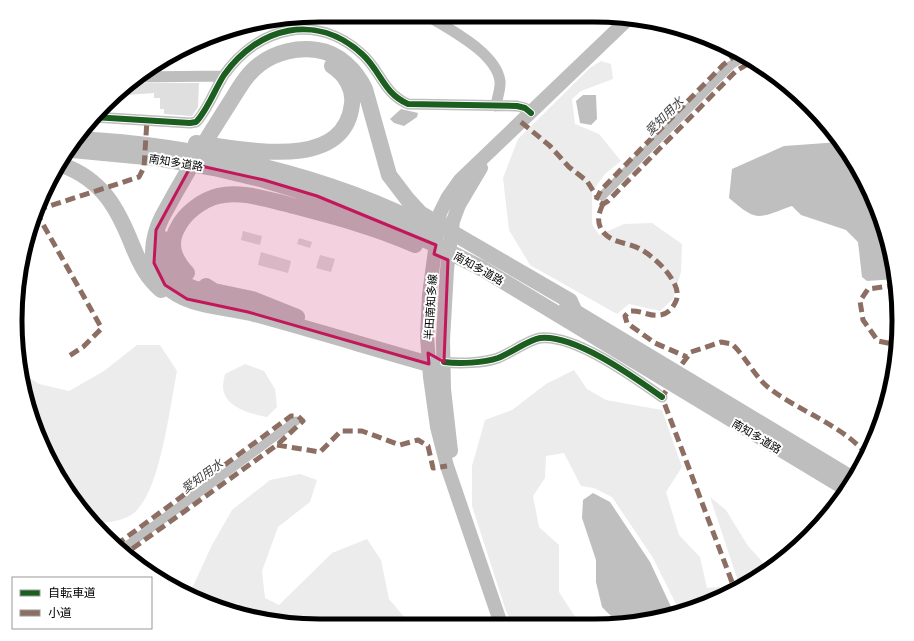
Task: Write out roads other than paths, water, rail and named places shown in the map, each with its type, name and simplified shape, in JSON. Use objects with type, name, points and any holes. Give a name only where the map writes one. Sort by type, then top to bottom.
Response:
[{"type":"highway","points":[[212,298],[185,284],[176,276],[164,258],[162,246],[168,215],[184,183],[249,74],[261,63],[277,55],[294,50],[307,49],[321,51],[334,56],[345,63],[360,79],[374,116],[389,175],[408,200],[420,212],[460,237],[570,300],[575,312]]},
{"type":"highway","points":[[100,140],[110,136],[167,139],[279,152],[303,151],[327,143],[338,135],[347,122],[351,110],[353,99],[350,87],[345,77],[327,62],[302,57],[282,61],[266,69],[249,84],[216,129]]},
{"type":"highway","name":"南知多道路","points":[[84,139],[190,151],[267,168],[321,184],[378,205],[428,228],[575,312],[848,476]]},
{"type":"highway","name":"南知多道路","points":[[76,150],[156,158],[214,168],[264,180],[317,196],[369,215],[414,234],[483,269],[842,486]]},
{"type":"highway","points":[[65,166],[91,180],[106,194],[121,220],[138,262],[155,286],[167,296],[184,305],[212,298],[252,299],[315,324],[434,359]]},
{"type":"highway","points":[[212,298],[187,274],[174,253],[172,243],[175,232],[182,219],[198,205],[218,196],[256,197],[337,217],[413,244],[471,271],[483,269]]},
{"type":"main road","name":"半田南知多線","points":[[499,619],[462,507],[461,485],[449,443],[444,389],[427,336],[433,264],[440,213],[448,197],[460,180],[622,24]]},
{"type":"main road","name":"半田南知多線","points":[[434,359],[453,221],[459,206],[478,173],[511,132]]},
{"type":"street","points":[[438,22],[468,41],[490,61],[500,82],[496,106]]},
{"type":"street","points":[[102,118],[190,123],[196,122],[223,76],[243,52],[267,37],[290,30],[313,30],[333,35],[354,47],[366,58],[392,96],[408,104],[517,106],[525,108],[531,113]]},
{"type":"street","points":[[148,77],[223,76]]},
{"type":"street","points":[[434,359],[456,363],[497,358],[539,338],[558,340],[581,348],[664,394],[682,364]]},
{"type":"waterway","name":"愛知用水","points":[[602,196],[731,65],[739,60]]},
{"type":"waterway","name":"愛知用水","points":[[126,546],[296,421]]}]
